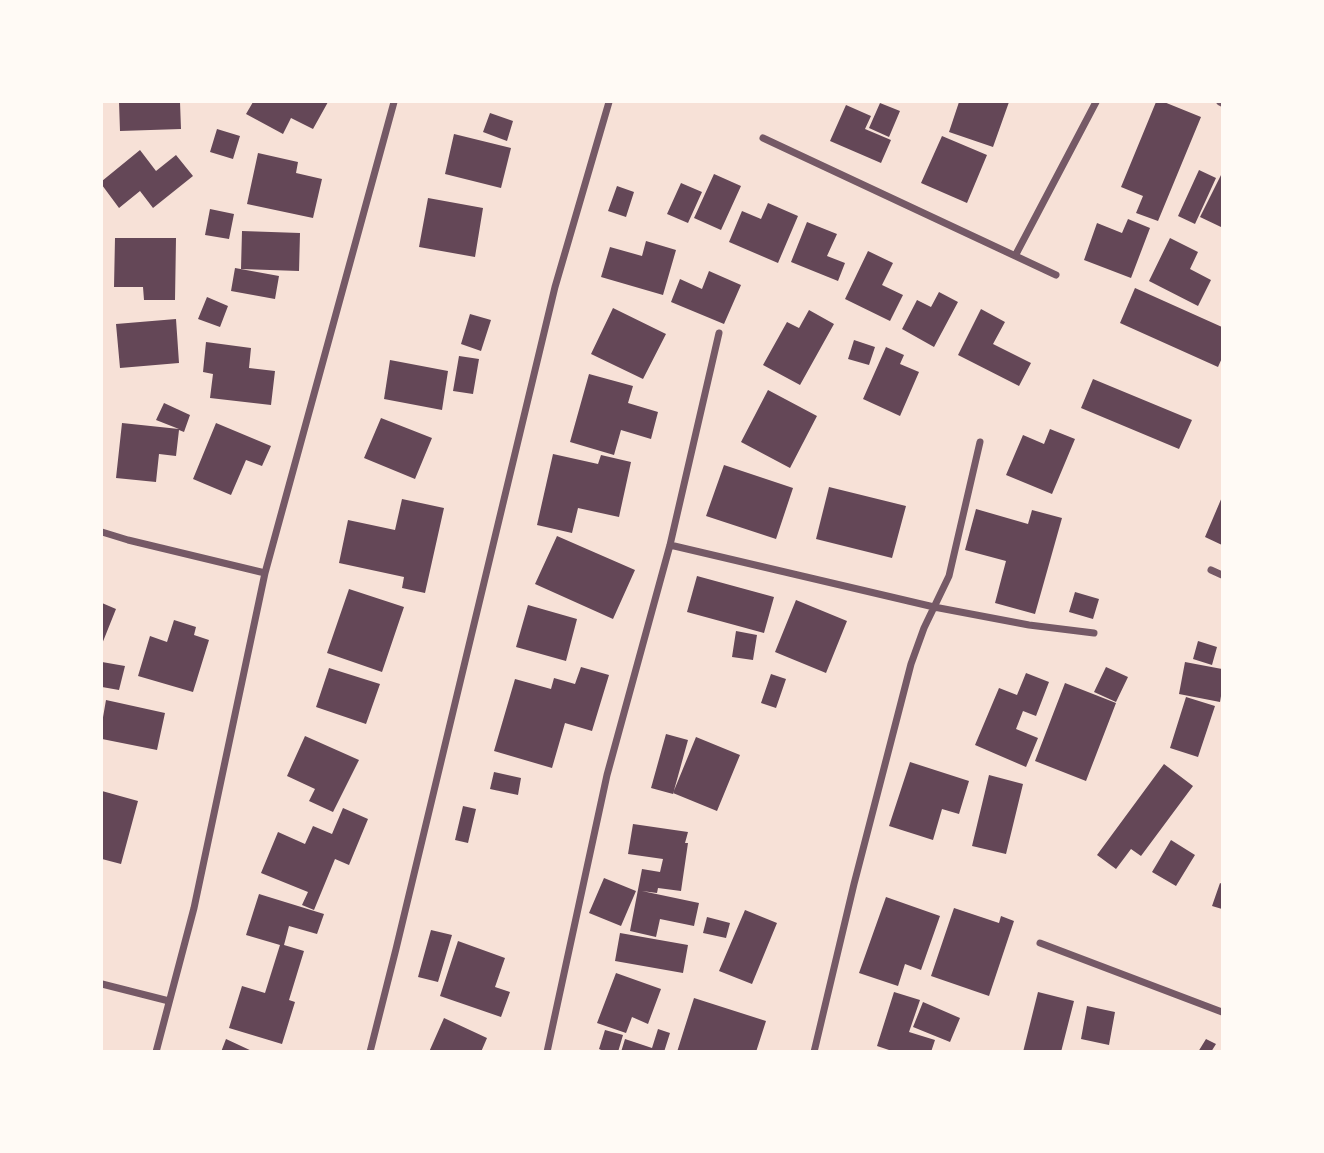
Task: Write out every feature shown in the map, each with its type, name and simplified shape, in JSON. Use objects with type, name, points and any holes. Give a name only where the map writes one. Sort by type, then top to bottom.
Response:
[{"type":"street","points":[[156,1052],[194,908],[265,573],[394,102]]},
{"type":"street","points":[[370,1052],[555,287],[609,102]]},
{"type":"street","points":[[1015,256],[1096,102]]},
{"type":"street","points":[[763,138],[1056,275]]},
{"type":"street","points":[[547,1052],[607,775],[670,545],[719,333]]},
{"type":"street","points":[[814,1052],[911,664],[923,628],[949,576],[980,442]]},
{"type":"street","points":[[102,531],[128,540],[265,573]]},
{"type":"street","points":[[670,545],[934,607],[1028,625],[1094,633]]},
{"type":"street","points":[[1211,569],[1223,575]]},
{"type":"street","points":[[1040,943],[1223,1013]]},
{"type":"street","points":[[102,984],[169,1001]]},
{"type":"building","points":[[119,102],[180,102],[181,129],[120,131]]},
{"type":"building","points":[[253,102],[328,102],[313,129],[291,118],[283,134],[246,114]]},
{"type":"building","points":[[959,102],[1009,102],[993,147],[949,132]]},
{"type":"building","points":[[1156,102],[1164,102],[1201,117],[1158,221],[1136,213],[1143,196],[1121,187]]},
{"type":"building","points":[[880,103],[900,111],[889,137],[869,128]]},
{"type":"building","points":[[846,105],[871,116],[865,129],[891,140],[881,163],[830,141]]},
{"type":"building","points":[[490,113],[513,121],[507,141],[483,132]]},
{"type":"building","points":[[217,129],[240,136],[233,159],[210,152]]},
{"type":"building","points":[[454,134],[511,148],[501,188],[445,174]]},
{"type":"building","points":[[942,136],[987,155],[967,203],[921,183]]},
{"type":"building","points":[[140,150],[156,171],[176,155],[193,176],[153,208],[140,191],[119,208],[102,185],[102,181]]},
{"type":"building","points":[[258,153],[298,162],[296,173],[322,179],[313,218],[247,204]]},
{"type":"building","points":[[1199,170],[1216,178],[1195,224],[1178,216]]},
{"type":"building","points":[[1222,173],[1222,224],[1221,227],[1200,217]]},
{"type":"building","points":[[714,174],[741,186],[721,230],[694,218]]},
{"type":"building","points":[[681,183],[702,192],[688,223],[667,214]]},
{"type":"building","points":[[617,186],[634,192],[626,217],[608,211]]},
{"type":"building","points":[[428,198],[483,208],[475,257],[419,247]]},
{"type":"building","points":[[768,203],[798,216],[778,263],[729,242],[742,211],[761,219]]},
{"type":"building","points":[[210,209],[234,214],[229,239],[205,235]]},
{"type":"building","points":[[1128,219],[1150,228],[1131,278],[1084,260],[1097,223],[1122,233]]},
{"type":"building","points":[[807,222],[837,234],[827,256],[845,263],[838,281],[791,262]]},
{"type":"building","points":[[242,231],[300,233],[299,271],[241,269]]},
{"type":"building","points":[[115,238],[176,238],[175,300],[144,300],[143,287],[114,287]]},
{"type":"building","points":[[1170,238],[1198,252],[1190,269],[1211,280],[1198,306],[1149,281]]},
{"type":"building","points":[[646,241],[676,250],[663,295],[601,277],[610,247],[642,256]]},
{"type":"building","points":[[868,251],[893,263],[882,285],[903,295],[890,321],[845,299]]},
{"type":"building","points":[[235,268],[279,276],[275,299],[231,291]]},
{"type":"building","points":[[709,271],[741,285],[724,324],[671,302],[680,279],[702,289]]},
{"type":"building","points":[[1135,288],[1222,327],[1222,358],[1218,367],[1120,323]]},
{"type":"building","points":[[939,292],[958,302],[934,347],[902,329],[917,300],[931,307]]},
{"type":"building","points":[[207,297],[228,306],[220,327],[198,319]]},
{"type":"building","points":[[613,308],[666,334],[643,379],[591,354]]},
{"type":"building","points":[[981,309],[1005,322],[993,344],[1031,363],[1019,386],[958,355]]},
{"type":"building","points":[[809,310],[834,324],[800,385],[763,365],[787,322],[799,328]]},
{"type":"building","points":[[470,314],[491,320],[481,351],[461,344]]},
{"type":"building","points":[[176,319],[179,363],[120,368],[116,324]]},
{"type":"building","points":[[854,340],[875,347],[869,365],[848,359]]},
{"type":"building","points":[[206,342],[251,348],[249,368],[275,371],[271,405],[210,398],[213,374],[203,372]]},
{"type":"building","points":[[886,347],[904,355],[900,364],[919,372],[900,416],[863,399]]},
{"type":"building","points":[[459,356],[479,359],[473,394],[453,391]]},
{"type":"building","points":[[390,360],[448,371],[442,410],[384,399]]},
{"type":"building","points":[[589,374],[633,386],[628,403],[658,412],[651,439],[621,430],[614,455],[570,442]]},
{"type":"building","points":[[1093,379],[1192,420],[1179,449],[1081,408]]},
{"type":"building","points":[[768,390],[817,416],[790,468],[741,442]]},
{"type":"building","points":[[164,403],[190,415],[184,432],[179,430],[176,456],[159,454],[156,482],[116,478],[122,423],[179,429],[156,420]]},
{"type":"building","points":[[381,418],[432,438],[415,479],[364,458]]},
{"type":"building","points":[[216,423],[271,446],[262,466],[246,460],[231,495],[193,479]]},
{"type":"building","points":[[1050,429],[1075,439],[1052,494],[1006,475],[1023,435],[1044,444]]},
{"type":"building","points":[[553,454],[598,464],[601,455],[631,462],[619,517],[578,508],[572,533],[537,525]]},
{"type":"building","points":[[724,465],[793,488],[776,539],[706,516]]},
{"type":"building","points":[[829,487],[906,506],[892,558],[816,539]]},
{"type":"building","points":[[1222,497],[1222,545],[1205,537]]},
{"type":"building","points":[[402,499],[444,508],[425,593],[402,588],[404,577],[339,563],[348,520],[395,530]]},
{"type":"building","points":[[976,509],[1028,524],[1032,510],[1062,518],[1035,614],[995,603],[1006,561],[965,550]]},
{"type":"building","points":[[557,536],[635,570],[613,619],[535,584]]},
{"type":"building","points":[[697,576],[774,597],[764,633],[687,612]]},
{"type":"building","points":[[349,589],[404,607],[382,672],[327,653]]},
{"type":"building","points":[[1075,592],[1099,599],[1093,619],[1069,612]]},
{"type":"building","points":[[796,600],[847,621],[826,673],[775,652]]},
{"type":"building","points":[[102,603],[116,609],[102,644]]},
{"type":"building","points":[[528,605],[577,619],[566,661],[516,647]]},
{"type":"building","points":[[174,620],[196,627],[194,635],[209,640],[193,692],[138,676],[150,636],[167,642]]},
{"type":"building","points":[[736,631],[757,635],[753,660],[732,657]]},
{"type":"building","points":[[1198,641],[1217,647],[1212,665],[1193,659]]},
{"type":"building","points":[[102,662],[125,666],[119,690],[102,687]]},
{"type":"building","points":[[1185,662],[1222,669],[1220,702],[1179,694]]},
{"type":"building","points":[[581,667],[609,675],[592,731],[565,723],[552,768],[494,751],[515,679],[551,689],[554,678],[575,684]]},
{"type":"building","points":[[1106,667],[1128,677],[1116,702],[1094,692]]},
{"type":"building","points":[[329,668],[380,684],[366,724],[316,707]]},
{"type":"building","points":[[1026,673],[1049,682],[1036,716],[1023,711],[1016,729],[1038,738],[1026,767],[975,745],[999,688],[1017,695]]},
{"type":"building","points":[[771,674],[786,679],[776,708],[761,703]]},
{"type":"building","points":[[1065,683],[1116,703],[1086,781],[1035,761]]},
{"type":"building","points":[[1186,697],[1215,706],[1198,757],[1170,748]]},
{"type":"building","points":[[106,700],[165,713],[157,750],[102,739]]},
{"type":"building","points":[[666,734],[688,740],[673,794],[651,788]]},
{"type":"building","points":[[305,736],[359,760],[333,812],[309,801],[315,789],[287,776]]},
{"type":"building","points":[[696,737],[740,755],[717,811],[673,793]]},
{"type":"building","points":[[910,762],[969,781],[959,814],[942,809],[933,840],[889,826]]},
{"type":"building","points":[[1164,764],[1193,786],[1141,856],[1131,849],[1116,869],[1097,855]]},
{"type":"building","points":[[494,772],[521,778],[518,795],[490,789]]},
{"type":"building","points":[[989,775],[1023,784],[1006,854],[972,846]]},
{"type":"building","points":[[102,791],[138,801],[121,864],[102,859]]},
{"type":"building","points":[[463,806],[476,809],[468,843],[455,840]]},
{"type":"building","points":[[343,808],[368,819],[349,865],[335,859],[314,910],[302,905],[308,892],[261,873],[278,832],[305,844],[313,826],[332,834]]},
{"type":"building","points":[[633,824],[688,832],[681,891],[658,888],[657,893],[642,891],[699,903],[694,926],[660,919],[656,937],[630,931],[642,869],[660,872],[663,859],[628,854]]},
{"type":"building","points":[[1171,840],[1195,855],[1176,886],[1152,872]]},
{"type":"building","points":[[604,878],[636,891],[621,926],[589,913]]},
{"type":"building","points":[[1220,883],[1222,884],[1222,909],[1212,906]]},
{"type":"building","points":[[259,894],[324,914],[317,934],[289,926],[284,945],[304,951],[289,1000],[295,1002],[282,1044],[229,1028],[242,986],[265,993],[280,945],[246,935]]},
{"type":"building","points":[[886,897],[940,916],[921,970],[905,964],[898,986],[859,973]]},
{"type":"building","points":[[954,908],[999,923],[1001,916],[1014,921],[989,996],[931,976]]},
{"type":"building","points":[[745,910],[777,923],[752,984],[719,971]]},
{"type":"building","points":[[707,917],[730,923],[726,938],[703,933]]},
{"type":"building","points":[[431,930],[452,935],[438,982],[418,977]]},
{"type":"building","points":[[620,933],[688,945],[683,973],[615,961]]},
{"type":"building","points":[[458,941],[505,958],[495,987],[510,992],[501,1017],[440,996]]},
{"type":"building","points":[[616,973],[661,989],[648,1024],[632,1017],[626,1033],[597,1023]]},
{"type":"building","points":[[894,992],[920,1000],[909,1032],[935,1040],[931,1052],[895,1052],[877,1046]]},
{"type":"building","points":[[1038,992],[1074,1001],[1061,1052],[1023,1052]]},
{"type":"building","points":[[694,998],[766,1021],[756,1052],[677,1052]]},
{"type":"building","points":[[923,1002],[960,1018],[950,1042],[913,1027]]},
{"type":"building","points":[[1087,1006],[1115,1012],[1109,1045],[1081,1039]]},
{"type":"building","points":[[444,1018],[487,1038],[481,1052],[429,1052]]},
{"type":"building","points":[[658,1029],[670,1033],[664,1052],[621,1052],[625,1039],[652,1048]]},
{"type":"building","points":[[605,1030],[623,1035],[618,1052],[599,1049]]},
{"type":"building","points":[[226,1039],[254,1052],[221,1052]]},
{"type":"building","points":[[1206,1039],[1216,1044],[1211,1052],[1198,1052]]}]
